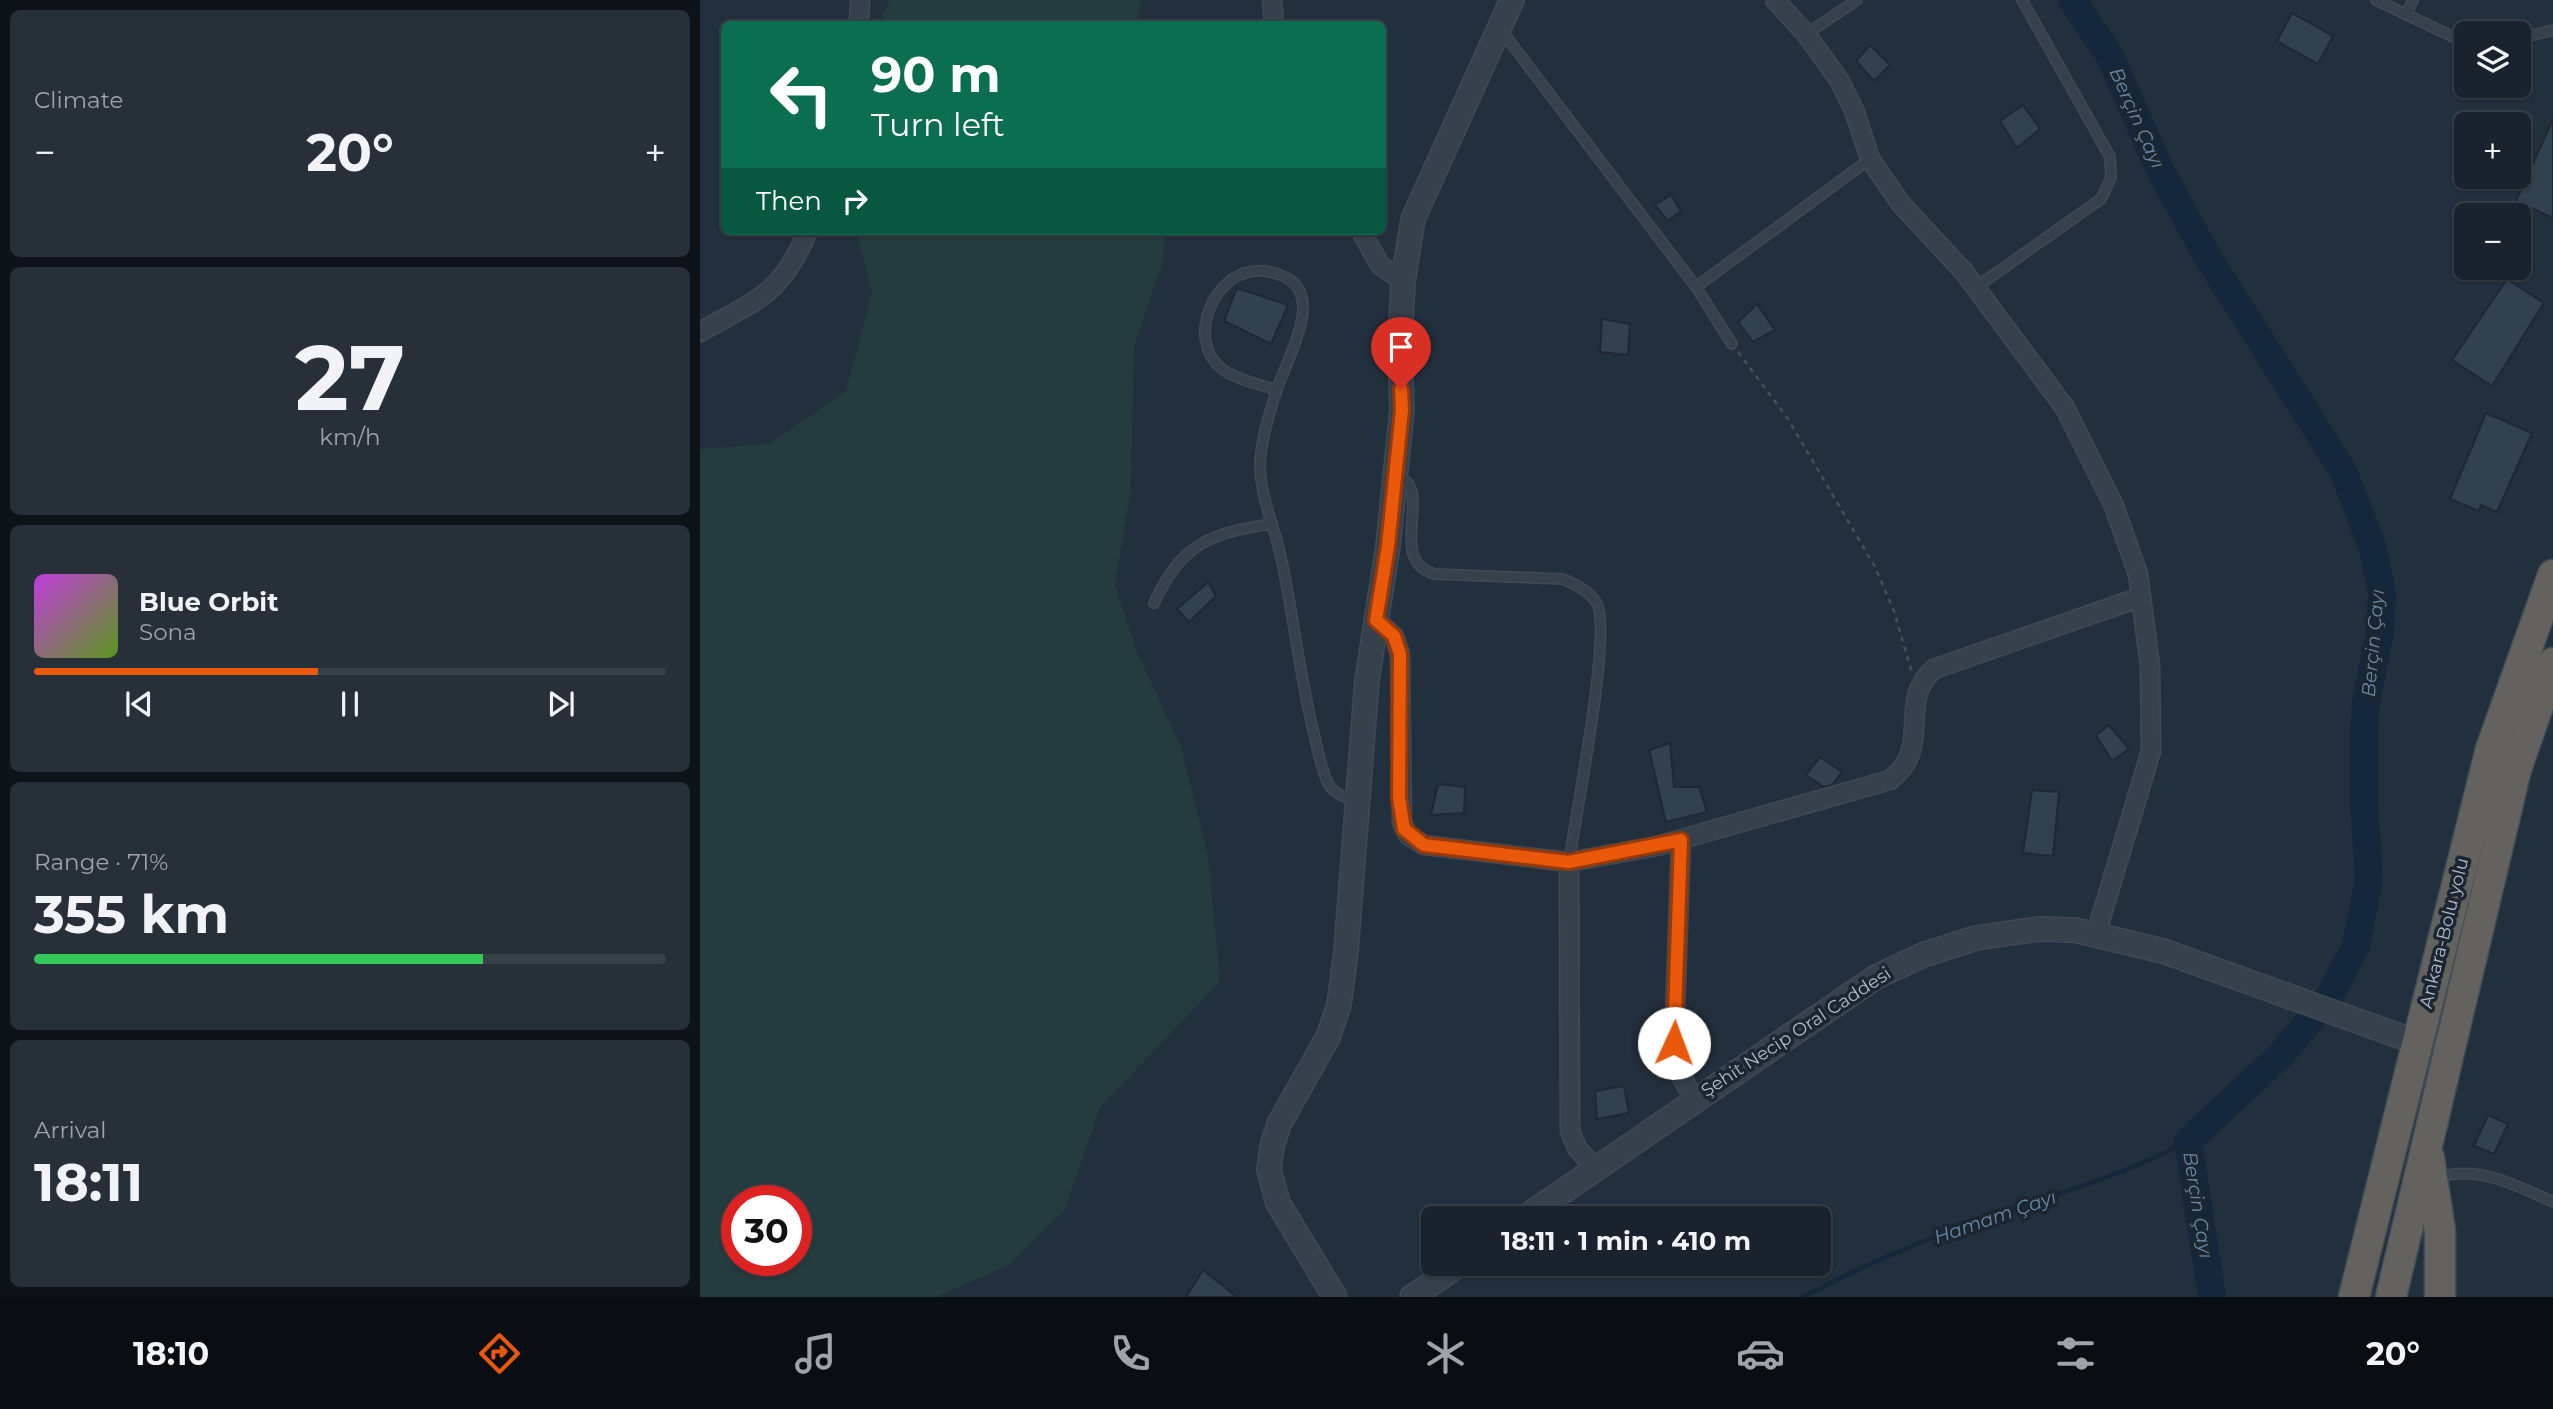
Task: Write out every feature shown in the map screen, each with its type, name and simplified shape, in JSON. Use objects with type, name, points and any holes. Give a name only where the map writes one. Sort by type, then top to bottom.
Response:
[{"type":"highway","name":"Ankara-Bolu yolu","points":[[2354,1297],[2491,749],[2545,621],[2553,575]]},
{"type":"highway","name":"Ankara-Bolu yolu","points":[[2390,1297],[2516,769],[2553,663]]},
{"type":"highway","points":[[2426,1142],[2440,1231],[2440,1297]]},
{"type":"street","points":[[859,21],[860,0]]},
{"type":"street","points":[[1272,0],[1274,21]]},
{"type":"street","points":[[1335,1297],[1278,1203],[1269,1170],[1279,1124],[1328,1037],[1339,1005],[1346,951],[1367,680],[1402,410],[1399,346],[1403,281],[1413,219],[1512,0]]},
{"type":"street","points":[[1776,0],[1806,34],[1839,80],[1854,110],[1870,159],[1901,204],[1975,288],[2065,408],[2114,506],[2138,574],[2150,666],[2151,751],[2096,934]]},
{"type":"street","points":[[700,332],[757,302],[778,285],[795,261],[806,235]]},
{"type":"street","points":[[1363,235],[1380,265],[1403,281]]},
{"type":"street","points":[[1376,620],[1394,636],[1400,654],[1399,798],[1402,823],[1408,835],[1424,845],[1569,862],[1681,840],[1890,780],[1903,768],[1913,751],[1915,698],[1921,683],[1934,670],[2141,597]]},
{"type":"street","points":[[1681,840],[1674,1043],[1680,1074],[1694,1099]]},
{"type":"street","points":[[1569,862],[1570,1131],[1582,1156],[1595,1168]]},
{"type":"street","name":"Şehit Necip Oral Caddesi","points":[[1541,1206],[1876,976],[1923,955],[1976,937],[2018,930],[2056,929],[2096,934],[2163,951],[2416,1042]]},
{"type":"street","points":[[1412,1297],[1443,1276]]},
{"type":"lane","points":[[1806,34],[1857,0]]},
{"type":"lane","points":[[1975,288],[2101,199],[2112,178],[2110,158],[2022,0]]},
{"type":"lane","points":[[2376,0],[2454,37]]},
{"type":"lane","points":[[2406,15],[2413,0]]},
{"type":"lane","points":[[1499,28],[1696,286],[1732,344]]},
{"type":"lane","points":[[2531,36],[2553,30]]},
{"type":"lane","points":[[1696,286],[1870,159]]},
{"type":"lane","points":[[1276,390],[1222,369],[1213,358],[1206,340],[1213,299],[1225,282],[1238,274],[1258,270],[1278,274],[1292,281],[1301,293],[1303,312],[1299,329],[1276,390],[1260,462],[1262,491],[1282,562],[1305,694],[1328,783],[1338,794],[1356,800]]},
{"type":"lane","points":[[1395,476],[1406,481],[1411,494],[1413,509],[1410,550],[1423,569],[1434,574],[1562,579],[1580,587],[1598,607],[1601,627],[1596,683],[1569,862]]},
{"type":"lane","points":[[1154,603],[1168,573],[1187,553],[1233,531],[1272,524]]},
{"type":"lane","points":[[2432,1180],[2455,1174],[2474,1174],[2525,1189],[2553,1202]]},
{"type":"path","points":[[1732,344],[1788,419],[1863,546],[1894,611],[1909,668],[1921,683]]},
{"type":"green space","points":[[890,0],[1141,0],[1138,21],[880,21]]},
{"type":"green space","points":[[857,235],[1166,235],[1162,264],[1134,347],[1131,487],[1115,585],[1138,654],[1181,747],[1208,856],[1220,982],[1101,1106],[1064,1211],[1009,1265],[936,1297],[700,1297],[700,449],[769,444],[846,391],[872,293]]},
{"type":"building","points":[[2292,13],[2333,36],[2318,64],[2277,41]]},
{"type":"building","points":[[1870,45],[1890,65],[1874,81],[1856,61]]},
{"type":"building","points":[[2023,105],[2040,129],[2017,148],[2000,121]]},
{"type":"building","points":[[2553,119],[2553,218],[2531,208],[2531,203],[2516,201],[2521,189],[2531,189],[2531,168]]},
{"type":"building","points":[[1671,195],[1681,211],[1668,221],[1655,205]]},
{"type":"building","points":[[2506,280],[2544,303],[2492,386],[2452,360]]},
{"type":"building","points":[[1237,288],[1288,305],[1271,344],[1224,321]]},
{"type":"building","points":[[1757,304],[1775,330],[1753,342],[1738,322]]},
{"type":"building","points":[[1602,319],[1630,324],[1628,355],[1600,352]]},
{"type":"building","points":[[2486,413],[2532,433],[2497,512],[2481,505],[2479,511],[2450,499]]},
{"type":"building","points":[[1208,582],[1216,596],[1189,622],[1177,609]]},
{"type":"building","points":[[2109,725],[2129,749],[2112,761],[2096,735]]},
{"type":"building","points":[[1670,743],[1674,787],[1699,787],[1707,812],[1666,822],[1649,750]]},
{"type":"building","points":[[1820,757],[1842,772],[1832,785],[1824,787],[1806,775]]},
{"type":"building","points":[[1438,784],[1465,787],[1464,813],[1431,815]]},
{"type":"building","points":[[2032,790],[2059,792],[2053,856],[2023,853]]},
{"type":"building","points":[[1624,1086],[1629,1113],[1597,1119],[1595,1091]]},
{"type":"building","points":[[2488,1115],[2508,1124],[2494,1154],[2474,1146]]},
{"type":"building","points":[[1203,1270],[1237,1297],[1186,1297]]},
{"type":"waterway","name":"Berçin Çayı","points":[[2072,0],[2109,54],[2160,170],[2207,256],[2343,471],[2373,548],[2382,593],[2380,632],[2366,702],[2364,735],[2364,802],[2369,880],[2356,946],[2329,997],[2281,1055],[2188,1141],[2212,1297]]},
{"type":"waterway","name":"Hamam Çayı","points":[[1803,1297],[1927,1240],[2107,1177],[2188,1141]]},
{"type":"route","points":[[1401,389],[1402,410],[1388,546],[1376,620],[1394,636],[1400,654],[1399,798],[1404,829],[1413,839],[1424,845],[1569,862],[1633,852],[1681,840],[1674,1043]]}]
